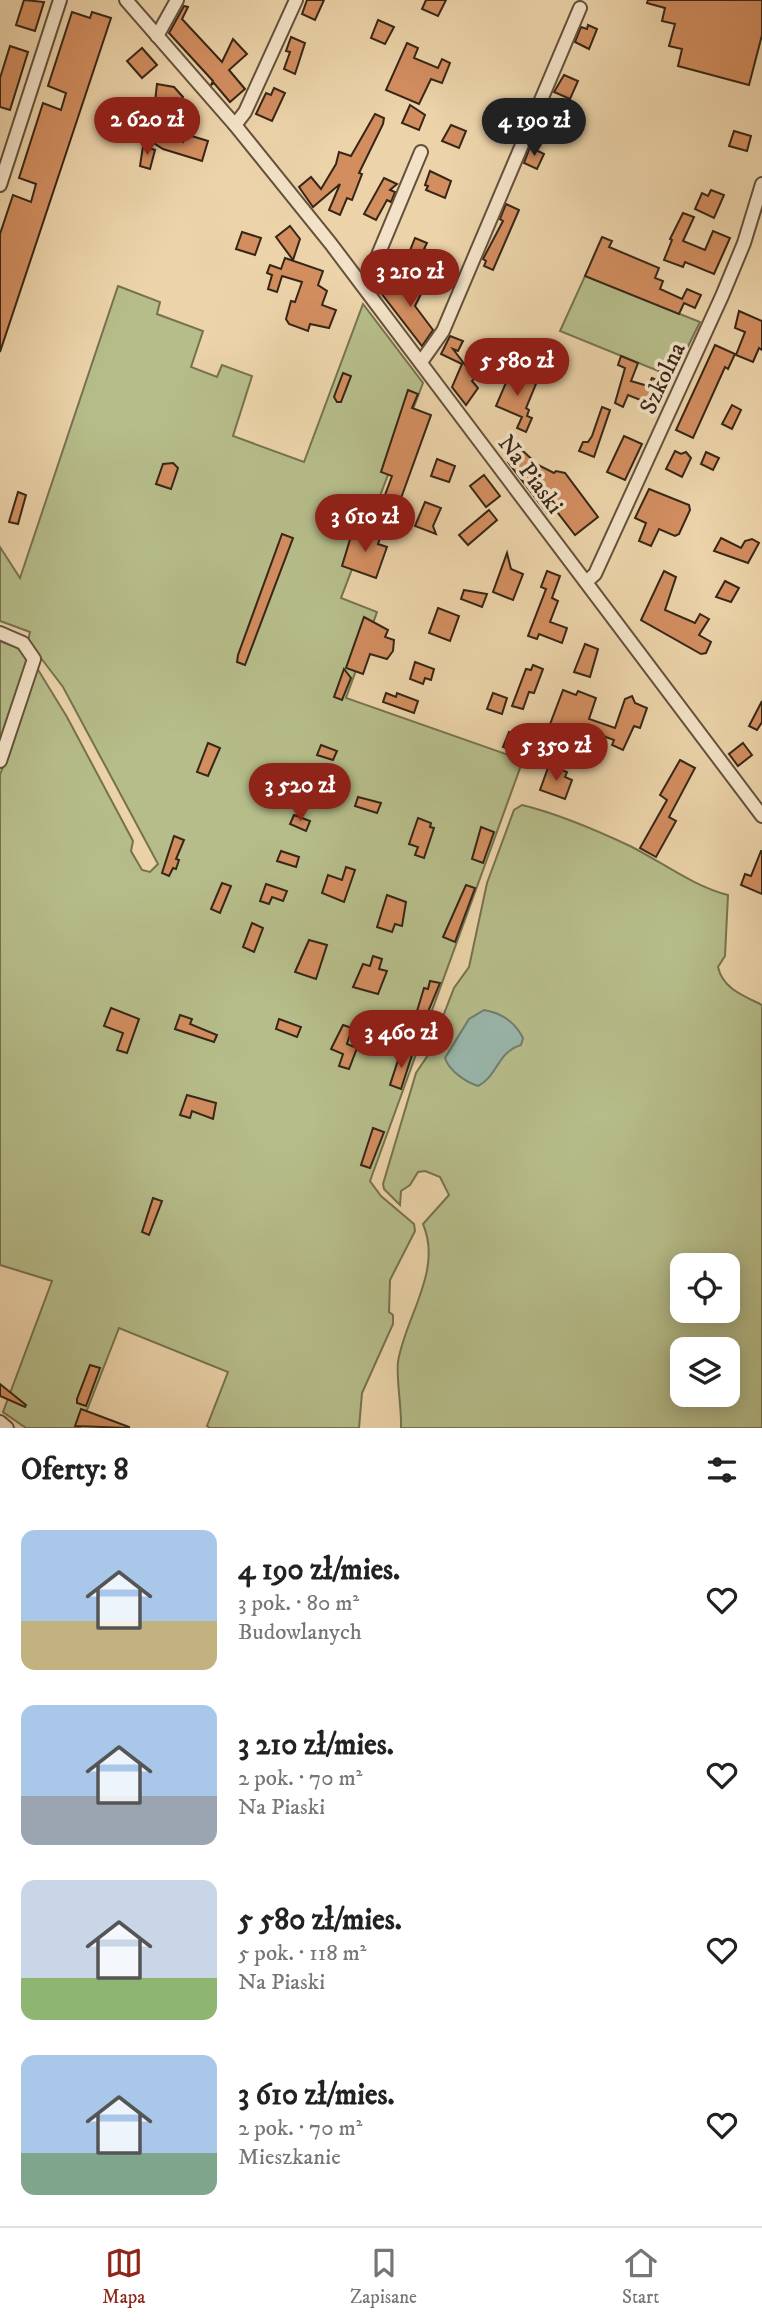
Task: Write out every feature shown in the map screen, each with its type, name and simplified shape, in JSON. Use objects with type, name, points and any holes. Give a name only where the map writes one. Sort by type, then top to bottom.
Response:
[{"type":"street","points":[[0,186],[60,0]]},
{"type":"street","name":"Na Piaski","points":[[126,0],[235,125],[362,284],[762,816]]},
{"type":"street","points":[[157,36],[177,0]]},
{"type":"street","points":[[235,125],[245,113],[296,0]]},
{"type":"street","points":[[421,362],[443,331],[580,8]]},
{"type":"street","points":[[362,284],[373,267],[421,152]]},
{"type":"street","name":"Szkolna","points":[[586,582],[595,573],[722,296],[753,218],[762,184]]},
{"type":"street","points":[[0,634],[23,643],[34,659],[0,761]]},
{"type":"street","points":[[0,1422],[8,1428]]},
{"type":"green space","points":[[585,276],[700,322],[673,377],[560,331]]},
{"type":"green space","points":[[118,286],[160,302],[157,314],[203,331],[191,367],[217,377],[222,365],[252,376],[233,436],[304,462],[363,304],[423,383],[341,598],[377,612],[346,698],[523,760],[370,1181],[381,1196],[414,1224],[415,1231],[390,1280],[389,1312],[393,1315],[393,1324],[362,1393],[359,1428],[210,1428],[207,1426],[228,1372],[119,1328],[80,1428],[26,1428],[3,1412],[52,1281],[0,1265],[0,775],[37,668],[67,717],[133,841],[131,851],[142,870],[150,872],[158,864],[63,687],[28,641],[30,632],[0,621],[0,547],[20,578]]},
{"type":"green space","points":[[0,641],[18,648],[29,660],[0,751]]},
{"type":"green space","points":[[522,805],[577,823],[630,846],[702,886],[728,895],[725,956],[718,967],[729,986],[762,1005],[762,1428],[401,1428],[398,1362],[426,1276],[429,1259],[423,1224],[449,1195],[440,1177],[425,1171],[418,1172],[410,1185],[401,1191],[400,1205],[384,1189],[383,1184],[416,1073],[428,1055],[454,988],[469,967],[487,883],[514,810]]},
{"type":"shaded area","points":[[484,1010],[507,1019],[523,1038],[521,1045],[507,1053],[485,1082],[478,1086],[458,1075],[445,1058],[469,1019]]},
{"type":"building","points":[[24,0],[44,2],[35,31],[16,25]]},
{"type":"building","points":[[307,0],[324,0],[315,20],[302,14]]},
{"type":"building","points":[[426,0],[446,0],[438,16],[422,9]]},
{"type":"building","points":[[648,0],[762,0],[762,35],[749,85],[678,66],[682,49],[669,46],[675,24],[662,21],[665,8],[647,3]]},
{"type":"building","points":[[184,6],[188,7],[182,19],[222,62],[233,39],[247,54],[229,70],[245,89],[230,102],[214,83],[211,85],[213,81],[169,33]]},
{"type":"building","points":[[72,12],[90,18],[92,12],[111,18],[0,352],[0,234],[13,195],[31,202],[36,184],[19,178],[43,103],[61,110],[66,93],[48,86]]},
{"type":"building","points":[[378,20],[394,27],[385,44],[371,38]]},
{"type":"building","points":[[588,25],[597,29],[589,49],[575,42],[581,27],[587,29]]},
{"type":"building","points":[[291,37],[305,43],[295,74],[284,69],[290,52],[286,51]]},
{"type":"building","points":[[407,43],[418,48],[414,58],[438,68],[442,59],[450,63],[442,83],[431,79],[419,104],[386,90]]},
{"type":"building","points":[[10,46],[28,52],[10,110],[0,107],[0,78]]},
{"type":"building","points":[[142,48],[157,65],[142,78],[127,61]]},
{"type":"building","points":[[564,75],[578,81],[570,99],[554,92]]},
{"type":"building","points":[[157,84],[174,87],[183,97],[176,109],[155,102]]},
{"type":"building","points":[[274,88],[285,93],[272,121],[256,114],[266,93],[271,95]]},
{"type":"building","points":[[410,105],[425,115],[419,130],[402,123]]},
{"type":"building","points":[[375,114],[384,118],[383,124],[359,173],[362,174],[352,200],[347,198],[340,215],[329,210],[340,184],[313,207],[299,187],[311,177],[321,189],[336,164],[339,152],[351,156]]},
{"type":"building","points":[[451,125],[466,131],[459,148],[442,141]]},
{"type":"building","points":[[159,127],[183,142],[185,134],[208,141],[202,161],[163,149],[152,142]]},
{"type":"building","points":[[734,131],[751,136],[747,151],[729,146]]},
{"type":"building","points":[[143,146],[155,150],[150,169],[140,166]]},
{"type":"building","points":[[530,147],[544,154],[537,169],[524,163]]},
{"type":"building","points":[[430,171],[451,181],[445,198],[426,190]]},
{"type":"building","points":[[384,178],[397,184],[390,190],[395,192],[391,202],[387,200],[376,220],[364,214]]},
{"type":"building","points":[[711,190],[724,195],[714,218],[695,209],[702,193],[708,196]]},
{"type":"building","points":[[506,204],[519,210],[493,270],[484,266],[486,261],[483,259],[503,221],[500,219]]},
{"type":"building","points":[[683,213],[694,217],[683,241],[705,250],[713,231],[730,238],[714,274],[685,262],[683,267],[664,260],[672,240],[670,239]]},
{"type":"building","points":[[290,226],[300,239],[293,260],[276,237]]},
{"type":"building","points":[[242,232],[261,238],[255,255],[236,249]]},
{"type":"building","points":[[602,237],[612,241],[609,247],[659,268],[655,278],[663,281],[660,289],[682,299],[687,289],[701,295],[695,308],[684,303],[679,314],[585,276]]},
{"type":"building","points":[[415,238],[427,243],[424,249],[431,252],[421,276],[403,268]]},
{"type":"building","points":[[285,258],[323,271],[318,285],[327,291],[322,305],[336,310],[329,328],[310,324],[308,331],[289,324],[286,319],[291,301],[295,302],[302,282],[282,276],[277,292],[268,289],[272,275],[267,273],[270,265],[281,269]]},
{"type":"building","points":[[416,277],[427,282],[415,306],[433,330],[422,346],[381,293],[396,282],[406,297]]},
{"type":"building","points":[[739,311],[762,321],[762,350],[759,348],[753,362],[736,355],[745,332],[735,328]]},
{"type":"building","points":[[450,336],[463,341],[458,351],[453,349],[475,378],[472,381],[478,388],[466,405],[452,387],[462,364],[441,354]]},
{"type":"building","points":[[715,345],[735,354],[728,369],[725,367],[693,438],[676,430]]},
{"type":"building","points":[[621,356],[638,363],[631,381],[648,386],[652,378],[668,384],[658,407],[628,395],[623,407],[615,403],[625,368],[618,365]]},
{"type":"building","points":[[511,371],[536,384],[526,408],[529,410],[527,416],[532,418],[526,432],[517,428],[522,417],[496,406]]},
{"type":"building","points":[[343,373],[351,376],[341,402],[337,402],[334,397]]},
{"type":"building","points":[[408,390],[418,394],[412,408],[431,415],[400,501],[385,495],[392,476],[381,472]]},
{"type":"building","points":[[732,405],[741,410],[732,429],[722,424]]},
{"type":"building","points":[[602,407],[610,410],[594,457],[579,451],[583,442],[588,442],[592,436]]},
{"type":"building","points":[[624,436],[642,444],[625,480],[607,472]]},
{"type":"building","points":[[523,451],[538,465],[554,473],[565,473],[598,517],[575,535],[554,508],[547,513],[508,462]]},
{"type":"building","points":[[675,451],[681,454],[686,452],[691,458],[682,477],[666,469]]},
{"type":"building","points":[[706,452],[719,458],[713,470],[701,464]]},
{"type":"building","points":[[437,459],[455,466],[449,482],[431,476]]},
{"type":"building","points":[[173,463],[178,468],[171,489],[156,484],[163,464]]},
{"type":"building","points":[[484,475],[500,496],[486,507],[470,486]]},
{"type":"building","points":[[649,489],[689,505],[690,510],[679,534],[675,536],[659,529],[651,546],[639,541],[646,523],[635,518]]},
{"type":"building","points":[[18,492],[26,495],[18,524],[9,522]]},
{"type":"building","points":[[425,502],[441,508],[433,526],[436,534],[415,526]]},
{"type":"building","points":[[489,510],[497,520],[468,545],[459,535]]},
{"type":"building","points":[[358,530],[380,538],[378,544],[387,547],[376,578],[342,566],[352,533],[357,534]]},
{"type":"building","points":[[282,534],[293,538],[245,665],[237,662],[238,655]]},
{"type":"building","points":[[721,538],[741,548],[745,541],[752,539],[759,543],[748,563],[714,551]]},
{"type":"building","points":[[507,553],[511,569],[523,574],[513,600],[493,592]]},
{"type":"building","points":[[547,571],[560,576],[552,598],[558,601],[550,622],[567,628],[562,643],[539,634],[537,639],[528,636],[546,589],[541,587]]},
{"type":"building","points":[[664,571],[676,577],[665,610],[695,623],[700,614],[709,619],[699,635],[711,642],[706,653],[701,654],[641,620]]},
{"type":"building","points":[[725,581],[739,588],[731,602],[716,597]]},
{"type":"building","points":[[464,590],[487,594],[482,607],[461,599]]},
{"type":"building","points":[[438,608],[459,616],[450,641],[429,633]]},
{"type":"building","points":[[364,617],[388,630],[385,637],[394,640],[393,651],[387,659],[370,654],[363,674],[346,668]]},
{"type":"building","points":[[585,644],[598,649],[590,677],[574,672]]},
{"type":"building","points":[[415,662],[434,669],[431,680],[425,678],[423,684],[410,679]]},
{"type":"building","points":[[533,665],[543,669],[534,693],[529,692],[523,709],[512,706],[526,669],[531,670]]},
{"type":"building","points":[[344,669],[351,678],[342,700],[334,697]]},
{"type":"building","points":[[563,690],[576,695],[578,691],[596,698],[589,719],[615,728],[625,699],[632,696],[635,703],[647,708],[640,728],[634,726],[623,750],[612,745],[614,740],[585,729],[577,752],[558,745],[560,740],[546,735]]},
{"type":"building","points":[[386,693],[396,697],[397,693],[418,701],[414,713],[383,702]]},
{"type":"building","points":[[493,693],[507,698],[502,714],[487,709]]},
{"type":"building","points":[[762,701],[762,722],[757,730],[749,726]]},
{"type":"building","points":[[509,732],[523,738],[518,752],[503,747]]},
{"type":"building","points":[[208,743],[220,748],[208,776],[197,772]]},
{"type":"building","points":[[743,743],[752,755],[738,766],[729,754]]},
{"type":"building","points":[[321,745],[337,751],[333,760],[317,755]]},
{"type":"building","points":[[680,760],[695,768],[669,817],[676,821],[656,857],[640,848],[667,800],[660,795]]},
{"type":"building","points":[[549,765],[567,772],[565,777],[572,780],[565,799],[540,790]]},
{"type":"building","points":[[358,797],[381,803],[377,813],[355,806]]},
{"type":"building","points":[[294,815],[310,821],[306,831],[290,824]]},
{"type":"building","points":[[418,818],[431,823],[430,827],[434,828],[424,858],[415,855],[418,847],[409,844]]},
{"type":"building","points":[[481,827],[494,832],[483,863],[472,859]]},
{"type":"building","points":[[174,836],[184,840],[176,859],[179,860],[176,869],[173,868],[169,876],[162,873]]},
{"type":"building","points":[[281,851],[299,857],[296,867],[277,861]]},
{"type":"building","points":[[761,851],[762,894],[741,885],[745,874],[751,876]]},
{"type":"building","points":[[346,867],[355,870],[344,902],[322,893],[328,875],[342,880]]},
{"type":"building","points":[[222,883],[231,886],[220,913],[211,909]]},
{"type":"building","points":[[266,884],[287,891],[283,901],[272,897],[269,904],[260,901]]},
{"type":"building","points":[[466,885],[475,888],[455,942],[443,937]]},
{"type":"building","points":[[387,895],[406,902],[402,926],[395,924],[392,932],[377,927]]},
{"type":"building","points":[[252,923],[263,928],[254,952],[243,947]]},
{"type":"building","points":[[309,940],[327,945],[316,979],[295,972]]},
{"type":"building","points":[[373,956],[382,959],[379,969],[387,971],[378,994],[353,987],[363,964],[370,966]]},
{"type":"building","points":[[430,981],[440,983],[423,1024],[414,1021],[424,988],[428,989]]},
{"type":"building","points":[[111,1008],[139,1019],[127,1053],[117,1050],[123,1033],[104,1026]]},
{"type":"building","points":[[180,1015],[192,1019],[190,1024],[217,1035],[214,1042],[175,1029]]},
{"type":"building","points":[[279,1019],[301,1027],[297,1037],[276,1029]]},
{"type":"building","points":[[343,1025],[352,1028],[347,1044],[357,1048],[349,1069],[339,1066],[343,1054],[331,1049]]},
{"type":"building","points":[[401,1051],[412,1055],[401,1089],[390,1085]]},
{"type":"building","points":[[187,1095],[216,1103],[213,1119],[192,1111],[190,1118],[180,1115]]},
{"type":"building","points":[[373,1128],[384,1132],[370,1168],[361,1165]]},
{"type":"building","points":[[153,1198],[162,1201],[149,1235],[142,1232]]},
{"type":"building","points":[[90,1365],[100,1368],[86,1406],[77,1403],[77,1399]]},
{"type":"building","points":[[0,1384],[26,1405],[25,1407],[0,1396]]},
{"type":"building","points":[[81,1409],[129,1427],[129,1428],[75,1426]]}]
